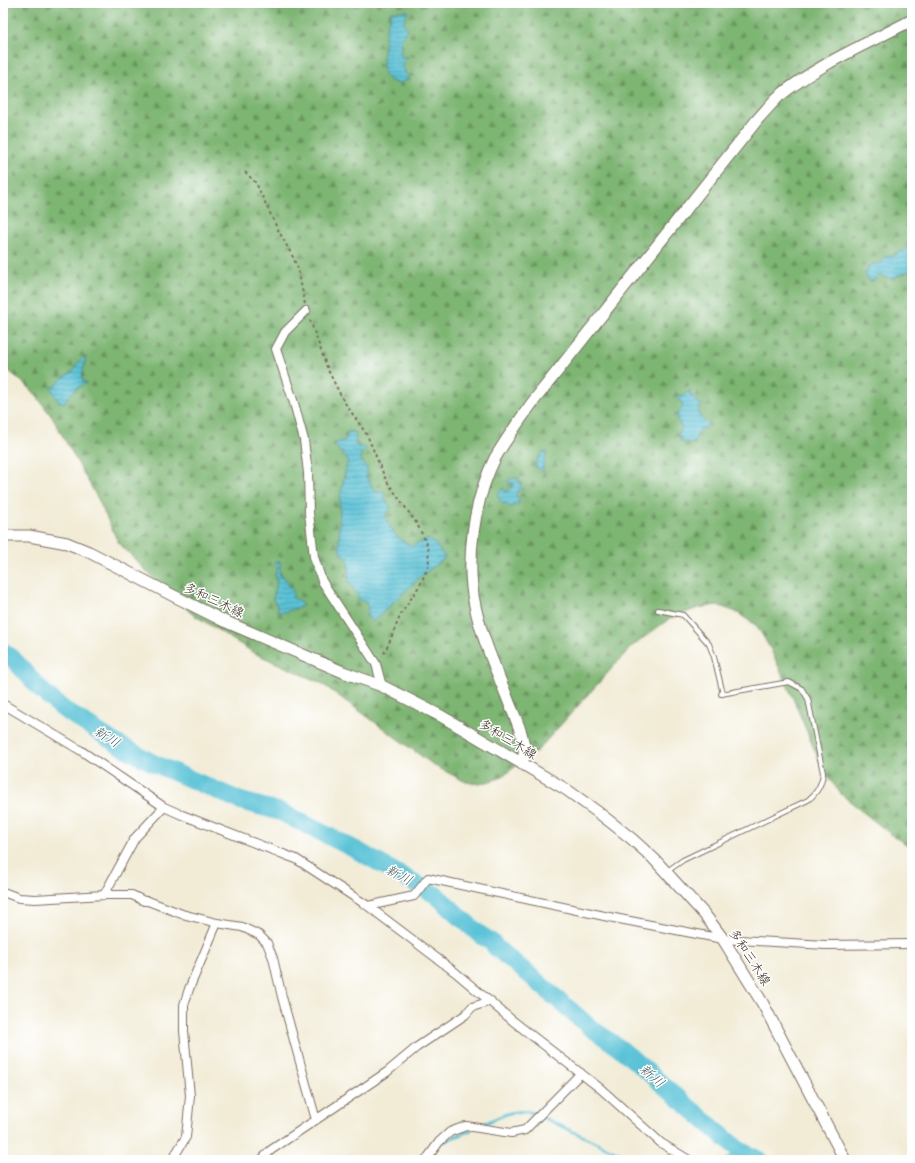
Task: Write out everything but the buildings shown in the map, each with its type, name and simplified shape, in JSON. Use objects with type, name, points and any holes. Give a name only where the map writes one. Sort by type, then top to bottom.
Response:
[{"type":"main road","points":[[522,764],[525,757],[525,747],[484,639],[475,604],[472,578],[472,544],[477,513],[484,487],[495,460],[508,435],[757,120],[778,98],[800,81],[833,61],[912,20]]},
{"type":"main road","name":"多和三木線","points":[[3,536],[29,536],[67,543],[224,620],[328,666],[382,686],[441,716],[567,790],[599,813],[632,839],[666,872],[705,915],[723,939],[763,1004],[842,1156]]},
{"type":"street","points":[[306,311],[285,332],[276,349],[294,403],[304,440],[308,473],[309,513],[314,557],[322,581],[376,664],[382,686]]},
{"type":"street","points":[[3,704],[80,750],[164,807],[296,859],[368,906],[455,972],[513,1021],[601,1089],[661,1143],[689,1160]]},
{"type":"street","points":[[104,895],[135,838],[164,807]]},
{"type":"street","points":[[368,906],[414,896],[428,878],[608,917],[723,939],[826,945],[912,944]]},
{"type":"street","points":[[3,892],[19,898],[35,899],[132,895],[144,901],[148,901],[182,914],[217,923],[242,927],[259,934],[267,943],[273,958],[282,997],[316,1120]]},
{"type":"street","points":[[172,1160],[186,1138],[190,1096],[184,1031],[184,1005],[189,989],[217,923]]},
{"type":"street","points":[[261,1160],[271,1150],[387,1072],[412,1053],[417,1047],[465,1015],[472,1007],[491,1001]]},
{"type":"street","points":[[426,1160],[439,1142],[450,1132],[466,1126],[511,1134],[525,1130],[581,1073]]},
{"type":"lane","points":[[658,610],[683,615],[709,644],[714,657],[722,694],[782,683],[794,684],[802,689],[810,706],[823,773],[821,784],[808,800],[683,860],[666,872]]},
{"type":"path","points":[[245,172],[256,183],[277,228],[293,257],[298,269],[306,311],[328,370],[343,400],[368,435],[386,480],[417,524],[428,546],[429,565],[420,585],[401,614],[386,650],[376,664]]},
{"type":"green space","points":[[3,3],[912,3],[912,847],[894,837],[841,794],[823,770],[789,689],[770,648],[757,626],[736,612],[717,605],[698,608],[669,619],[631,647],[538,750],[500,778],[480,784],[466,782],[435,766],[321,683],[254,653],[191,613],[153,578],[118,542],[98,499],[52,417],[32,390],[3,366]]},
{"type":"water","points":[[391,11],[408,11],[403,23],[408,28],[402,39],[401,50],[402,58],[408,56],[402,65],[410,79],[399,84],[386,77],[383,67],[385,37]]},
{"type":"water","points":[[912,246],[912,273],[910,270],[902,275],[897,275],[895,280],[880,275],[876,277],[875,280],[870,281],[866,276],[869,265],[882,263],[884,257],[891,257]]},
{"type":"water","points":[[86,357],[82,377],[83,381],[87,383],[74,391],[64,403],[58,401],[51,388],[57,385],[64,377],[73,371],[79,361]]},
{"type":"water","points":[[690,390],[691,397],[697,399],[696,402],[702,405],[698,410],[701,418],[709,426],[701,429],[696,436],[697,439],[694,441],[695,444],[682,442],[678,434],[682,428],[677,419],[683,406],[679,398],[674,397],[678,395],[684,396]]},
{"type":"water","points":[[349,431],[356,433],[355,444],[359,447],[364,447],[366,450],[360,455],[362,463],[367,467],[366,476],[375,492],[385,494],[384,499],[391,507],[385,517],[395,534],[411,546],[429,539],[436,545],[445,558],[421,576],[373,622],[367,617],[368,607],[365,602],[357,599],[359,597],[349,582],[348,558],[341,554],[339,545],[340,498],[348,460],[335,446],[336,443],[345,440]]},
{"type":"water","points":[[543,452],[547,452],[543,465],[543,472],[536,467],[536,462]]},
{"type":"water","points":[[519,478],[518,481],[522,483],[519,485],[523,488],[522,490],[518,490],[516,495],[519,499],[518,505],[514,504],[512,507],[509,507],[507,504],[502,503],[497,495],[503,488],[506,492],[513,486],[514,483],[509,483],[507,481],[510,479]]},
{"type":"water","points":[[280,561],[280,576],[287,580],[288,585],[293,591],[293,598],[298,600],[303,606],[284,612],[278,612],[278,607],[273,599],[277,583],[275,574],[278,569],[274,562]]},
{"type":"waterway","name":"新川","points":[[3,651],[16,662],[42,691],[63,709],[114,742],[153,763],[241,801],[281,812],[358,851],[436,895],[478,933],[493,943],[495,947],[591,1028],[621,1049],[739,1150],[759,1160]]},
{"type":"waterway","points":[[480,1126],[506,1114],[519,1112],[533,1113],[636,1160]]},
{"type":"waterway","points":[[443,1142],[471,1130]]},
{"type":"waterway","points":[[727,1160],[739,1150]]},
{"type":"waterway","points":[[420,1160],[427,1152]]}]
